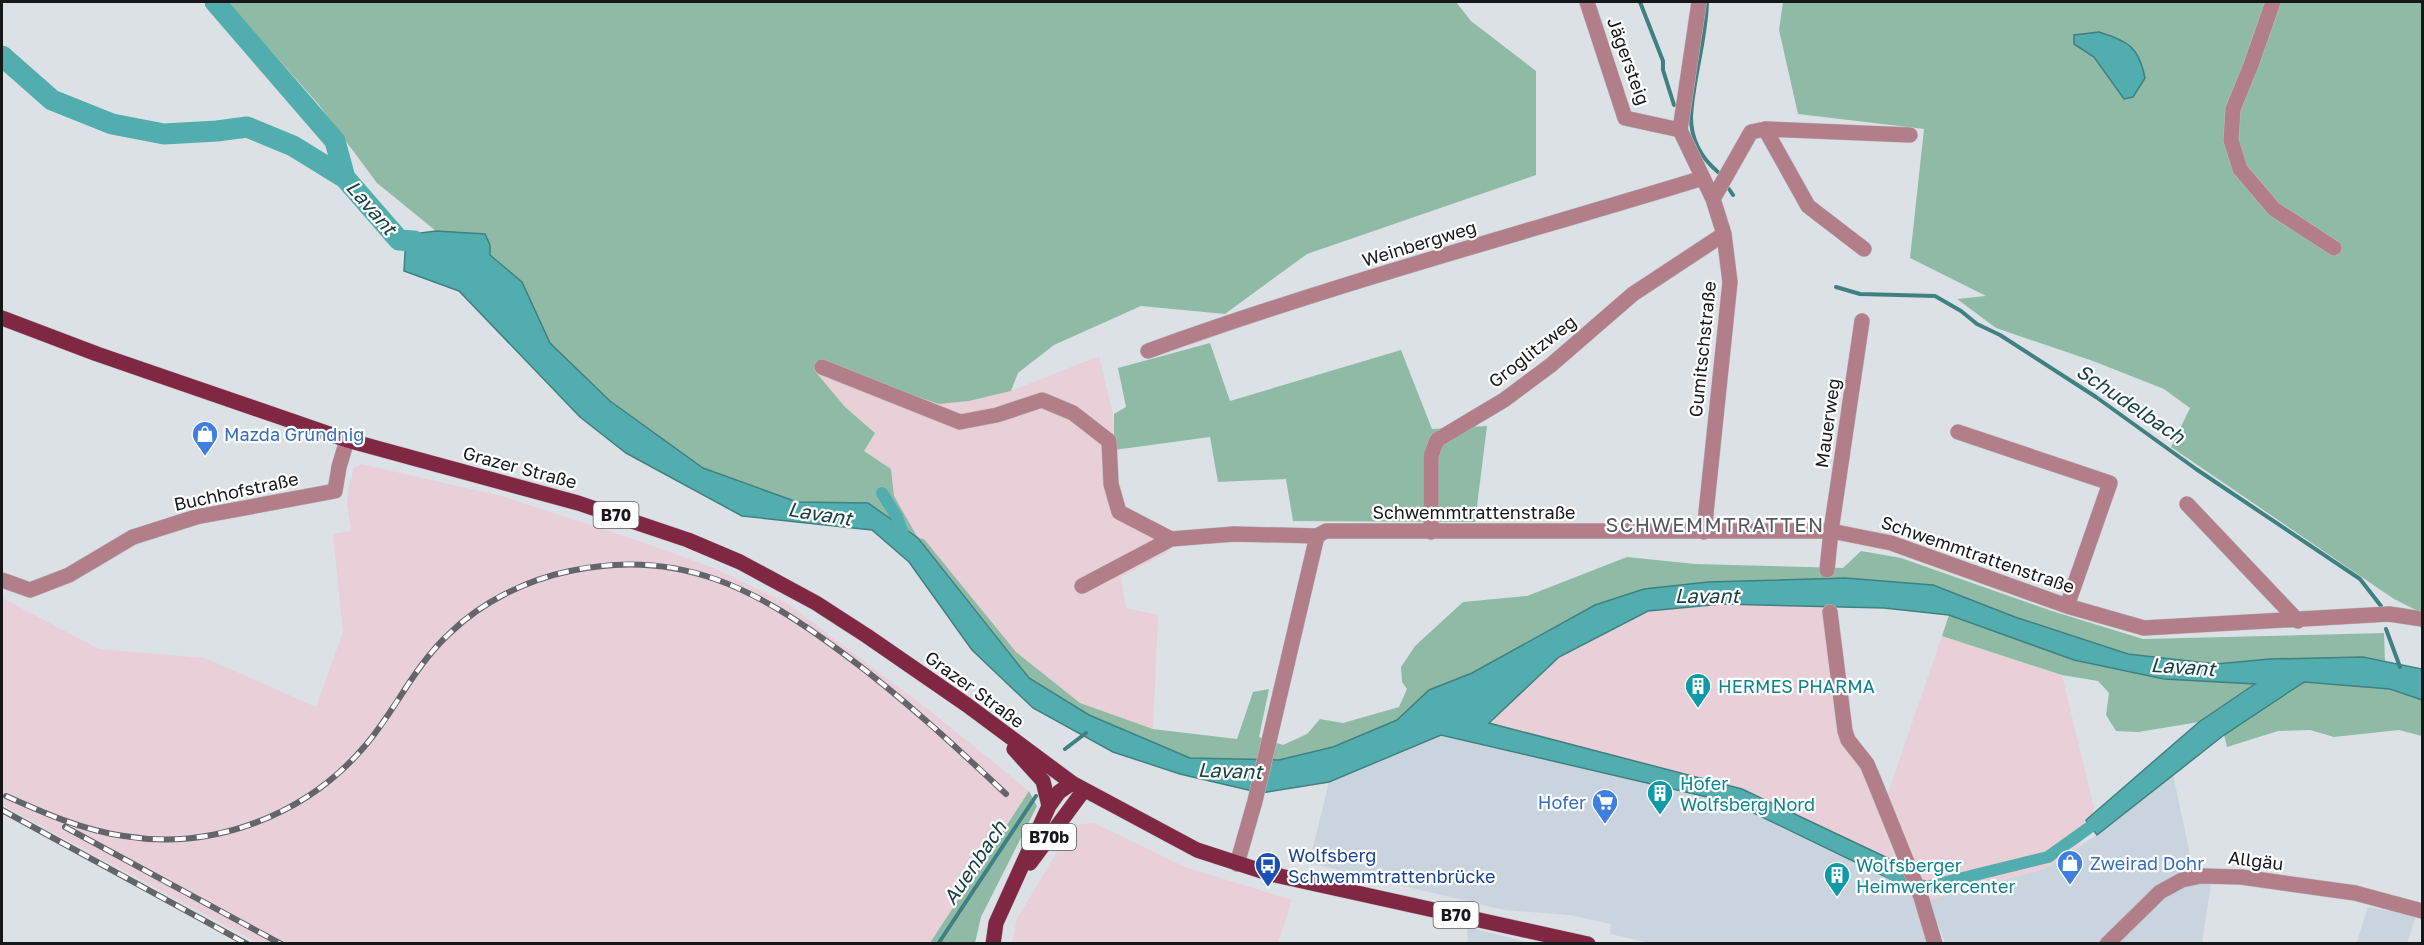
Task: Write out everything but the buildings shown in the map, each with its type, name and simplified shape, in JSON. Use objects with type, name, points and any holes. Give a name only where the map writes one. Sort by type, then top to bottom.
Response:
[{"type":"main road","name":"B70","points":[[2,318],[97,354],[347,440]]},
{"type":"main road","name":"Grazer Straße","points":[[347,440],[589,507],[688,540],[740,562],[825,608],[1078,787],[1168,836],[1237,864],[1271,874],[1583,943]]},
{"type":"main road","name":"B70b","points":[[994,727],[1043,782],[1049,806]]},
{"type":"main road","name":"B70b","points":[[993,944],[996,923],[1049,806],[1059,792],[1078,787]]},
{"type":"main road","name":"B70b","points":[[1014,884],[1078,787]]},
{"type":"street","name":"Jägersteig","points":[[1587,2],[1625,118],[1680,130]]},
{"type":"street","points":[[1680,130],[1699,2]]},
{"type":"street","points":[[2273,2],[2233,109],[2231,140],[2240,170],[2274,210],[2334,248]]},
{"type":"street","points":[[1765,129],[1808,206],[1864,249]]},
{"type":"street","points":[[1713,199],[1751,132],[1765,129],[1910,135]]},
{"type":"street","name":"Gumitschstraße","points":[[1680,130],[1713,199],[1724,234],[1730,282],[1704,532]]},
{"type":"street","name":"Weinbergweg","points":[[1148,351],[1408,266],[1703,178]]},
{"type":"street","name":"Groglitzweg","points":[[1431,532],[1431,456],[1437,440],[1504,400],[1551,365],[1633,294],[1724,234]]},
{"type":"street","name":"Mauerweg","points":[[1827,570],[1862,321]]},
{"type":"street","points":[[822,368],[960,422],[998,415],[1042,400],[1073,413],[1110,441],[1111,484],[1119,512],[1171,539]]},
{"type":"street","points":[[1958,432],[2110,483],[2067,606]]},
{"type":"street","name":"Buchhofstraße","points":[[2,580],[30,590],[69,575],[133,537],[196,516],[335,491],[347,440]]},
{"type":"street","points":[[2187,504],[2298,621]]},
{"type":"street","name":"Schwemmtrattenstraße","points":[[1171,539],[1234,534],[1317,536],[1326,531],[1831,531],[1891,543],[2067,606],[2144,628],[2389,614],[2422,619]]},
{"type":"street","points":[[1237,864],[1255,801],[1317,536]]},
{"type":"street","points":[[1082,586],[1171,539]]},
{"type":"street","points":[[1830,612],[1845,731],[1848,740],[1867,764],[1921,897],[1935,944]]},
{"type":"street","name":"Allgäu","points":[[2108,944],[2160,892],[2171,885],[2201,876],[2216,875],[2355,894],[2422,911]]},
{"type":"shaded area","points":[[1099,356],[1113,414],[1120,504],[1169,530],[1170,551],[1121,577],[1126,608],[1158,615],[1153,729],[1080,703],[1016,652],[918,538],[894,496],[891,469],[863,451],[874,432],[845,407],[815,371],[821,365],[939,404],[969,401],[1011,391]]},
{"type":"shaded area","points":[[361,464],[505,497],[716,569],[787,603],[934,714],[1029,791],[930,943],[258,943],[2,805],[2,598],[99,649],[205,658],[316,707],[343,632],[333,534],[351,531],[347,503],[349,485],[354,468]]},
{"type":"shaded area","points":[[1722,604],[1826,606],[1840,741],[1861,769],[1876,803],[1896,862],[1742,789],[1488,724],[1559,657],[1648,611]]},
{"type":"shaded area","points":[[1942,636],[2062,675],[2094,808],[2081,844],[2044,869],[1929,900],[1887,796]]},
{"type":"shaded area","points":[[1441,735],[1733,803],[1890,879],[1912,893],[1928,943],[1650,943],[1610,934],[1611,924],[1569,915],[1504,910],[1309,863],[1329,782]]},
{"type":"shaded area","points":[[2173,775],[2193,868],[2211,883],[2202,943],[1945,943],[1929,900],[2044,869],[2097,835]]},
{"type":"shaded area","points":[[1094,823],[1185,867],[1292,900],[1278,943],[1012,943],[1017,919],[1058,850],[1081,824]]},
{"type":"shaded area","points":[[2368,907],[2416,916],[2407,943],[2356,944]]},
{"type":"shaded area","points":[[1467,927],[1531,943],[1468,943]]},
{"type":"green space","points":[[228,2],[1456,2],[1471,21],[1536,71],[1536,175],[1307,254],[1225,314],[1141,306],[1054,345],[1018,373],[1011,391],[969,401],[939,404],[821,365],[815,371],[845,407],[875,433],[864,451],[891,469],[894,496],[918,538],[868,503],[797,502],[703,468],[610,401],[550,343],[522,282],[490,255],[490,245],[485,235],[436,231],[377,183],[319,105]]},
{"type":"green space","points":[[1783,2],[2422,2],[2422,613],[2394,599],[2171,447],[2190,408],[2164,389],[2093,361],[1996,328],[1957,299],[1986,296],[1910,258],[1924,129],[1798,114],[1779,30]]},
{"type":"green space","points":[[1210,343],[1230,401],[1401,350],[1432,429],[1487,426],[1475,522],[1293,521],[1286,479],[1218,482],[1210,437],[1114,450],[1114,414],[1126,407],[1118,368]]},
{"type":"green space","points":[[918,538],[924,539],[1016,652],[1080,703],[1153,729],[1237,739],[1253,692],[1269,689],[1259,737],[1283,745],[1307,734],[1320,719],[1343,723],[1399,707],[1407,689],[1402,682],[1401,667],[1415,646],[1463,602],[1527,596],[1627,557],[1695,564],[1843,568],[1861,551],[1901,558],[2052,611],[2143,639],[2384,633],[2385,661],[2363,657],[2270,659],[2216,664],[2128,654],[2015,617],[1933,585],[1845,578],[1707,582],[1644,589],[1595,605],[1472,673],[1429,690],[1397,720],[1333,747],[1279,760],[1190,758],[1089,715],[1029,678]]},
{"type":"green space","points":[[1949,615],[2074,660],[2164,679],[2256,684],[2199,722],[2138,732],[2116,731],[2106,715],[2109,693],[2098,681],[2062,675],[1942,636]]},
{"type":"green space","points":[[2304,682],[2390,689],[2422,700],[2422,736],[2399,730],[2334,737],[2310,730],[2278,731],[2227,747],[2224,735]]},
{"type":"green space","points":[[1029,791],[1037,806],[981,917],[975,943],[930,943]]},
{"type":"water","points":[[2099,32],[2125,42],[2139,59],[2145,78],[2133,97],[2124,99],[2094,57],[2074,44],[2074,35]]},
{"type":"water","points":[[436,231],[485,234],[490,245],[490,255],[522,282],[550,343],[610,401],[703,468],[797,502],[868,503],[918,538],[1029,678],[1089,715],[1190,758],[1279,760],[1333,747],[1397,720],[1429,690],[1472,673],[1595,605],[1644,589],[1708,582],[1845,578],[1933,585],[2015,617],[2128,654],[2216,664],[2270,659],[2363,657],[2422,669],[2422,700],[2390,689],[2304,682],[2224,735],[2097,835],[2086,820],[2199,722],[2255,684],[2164,679],[2074,660],[1949,615],[1884,608],[1722,604],[1648,611],[1559,657],[1489,723],[1742,789],[1896,862],[1890,879],[1733,803],[1441,735],[1329,782],[1261,793],[1180,774],[1113,752],[1033,708],[972,650],[909,562],[872,530],[742,516],[626,453],[580,417],[459,291],[404,271],[406,235]]},
{"type":"waterway","name":"Lavant","points":[[215,2],[335,141],[345,178],[399,240],[414,241],[429,252]]},
{"type":"waterway","name":"Schudelbach","points":[[1640,2],[1663,61],[1663,70],[1674,105]]},
{"type":"waterway","points":[[1691,117],[1707,2]]},
{"type":"waterway","points":[[2,56],[52,100],[112,124],[164,134],[247,127],[293,146],[345,178]]},
{"type":"waterway","name":"Schudelbach","points":[[1689,115],[1698,148],[1718,172]]},
{"type":"waterway","name":"Schudelbach","points":[[1729,189],[1733,195]]},
{"type":"waterway","name":"Schudelbach","points":[[1836,287],[1860,294],[1935,296],[1961,311],[1977,324],[2000,335],[2096,397],[2196,469],[2360,579],[2381,606]]},
{"type":"waterway","points":[[882,493],[897,517],[905,540]]},
{"type":"waterway","name":"Schudelbach","points":[[2386,629],[2400,667]]},
{"type":"waterway","name":"Auenbach","points":[[1065,749],[1086,733]]},
{"type":"waterway","name":"Auenbach","points":[[938,944],[1036,796]]},
{"type":"waterway","points":[[1879,866],[1897,877],[1926,887],[2048,857],[2104,817]]},
{"type":"railway","points":[[6,796],[78,825],[124,836],[157,839],[191,838],[256,823],[315,792],[341,771],[375,733],[425,660],[450,633],[476,612],[490,602],[537,580],[570,571],[610,565],[648,565],[683,570],[749,593],[781,611],[844,654],[907,704],[1006,794]]},
{"type":"railway","points":[[2,810],[247,944]]},
{"type":"railway","points":[[65,827],[281,944]]},
{"type":"place","name":"Mazda Grundnig","points":[[205,457]]},
{"type":"place","name":"HERMES PHARMA","points":[[1698,709]]},
{"type":"place","name":"Hofer Wolfsberg Nord","points":[[1660,816]]},
{"type":"place","name":"Hofer","points":[[1605,825]]},
{"type":"place","name":"Zweirad Dohr","points":[[2070,886]]},
{"type":"place","name":"Wolfsberg Schwemmtrattenbrücke","points":[[1268,888]]},
{"type":"place","name":"Wolfsberger Heimwerkercenter","points":[[1837,898]]},
{"type":"district","name":"SCHWEMMTRATTEN","points":[[1715,524]]}]
